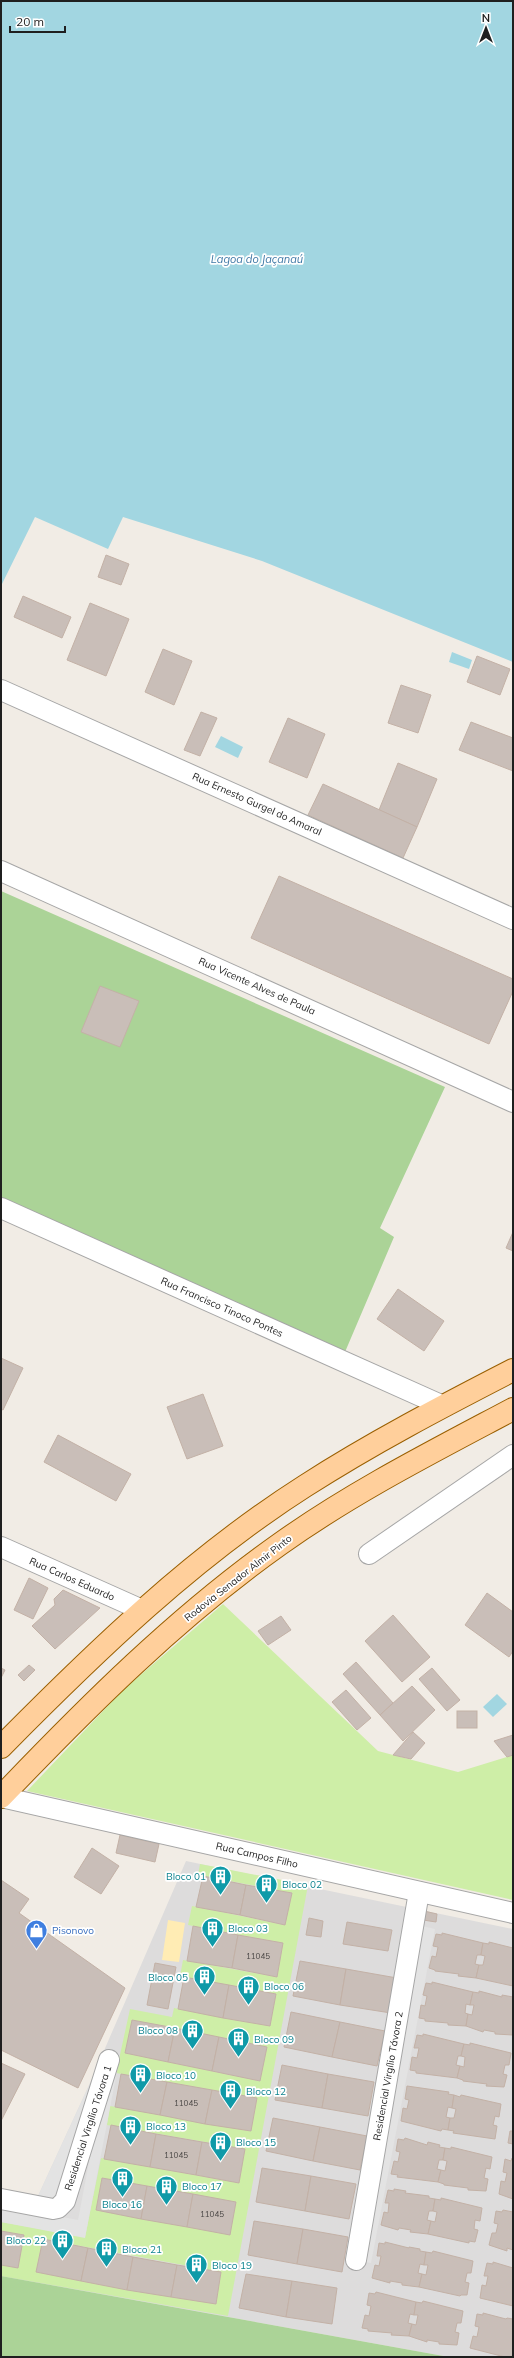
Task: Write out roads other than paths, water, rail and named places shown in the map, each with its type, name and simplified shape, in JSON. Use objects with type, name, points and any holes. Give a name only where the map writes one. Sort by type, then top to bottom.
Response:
[{"type":"main road","points":[[1,1747],[142,1610],[233,1537],[304,1486],[374,1444],[513,1370]]},
{"type":"main road","name":"Rodovia Senador Almir Pinto","points":[[1,1797],[65,1730],[160,1640],[280,1544],[356,1495],[513,1409]]},
{"type":"street","name":"Rua Ernesto Gurgel do Amaral","points":[[1,690],[513,919]]},
{"type":"street","name":"Rua Vicente Alves de Paula","points":[[1,871],[513,1102]]},
{"type":"street","name":"Rua Francisco Tinoco Pontes","points":[[1,1208],[443,1406]]},
{"type":"street","points":[[369,1554],[513,1456]]},
{"type":"street","name":"Rua Carlos Eduardo","points":[[1,1547],[142,1610]]},
{"type":"street","name":"Rua Campos Filho","points":[[1,1797],[513,1913]]},
{"type":"street","name":"Residencial Virgílio Távora 2","points":[[356,2260],[420,1892]]},
{"type":"street","name":"Residencial Virgílio Távora 1","points":[[1,2199],[53,2209],[58,2208],[65,2201],[109,2060]]},
{"type":"water","name":"Lagoa do Jaçanaú","points":[[1,1],[513,1],[513,662],[262,561],[123,517],[108,549],[35,517],[1,586]]},
{"type":"water","points":[[452,652],[472,660],[469,669],[449,662]]},
{"type":"water","points":[[221,736],[243,747],[238,758],[215,747]]},
{"type":"water","points":[[497,1694],[507,1704],[493,1717],[483,1707]]},
{"type":"place","name":"Bloco 01","points":[[221,1896]]},
{"type":"place","name":"Bloco 02","points":[[266,1904]]},
{"type":"place","name":"Bloco 03","points":[[213,1948]]},
{"type":"place","name":"Pisonovo","points":[[37,1950]]},
{"type":"place","name":"Bloco 05","points":[[204,1996]]},
{"type":"place","name":"Bloco 06","points":[[249,2006]]},
{"type":"place","name":"Bloco 08","points":[[193,2050]]},
{"type":"place","name":"Bloco 09","points":[[239,2058]]},
{"type":"place","name":"Bloco 10","points":[[141,2094]]},
{"type":"place","name":"Bloco 12","points":[[231,2110]]},
{"type":"place","name":"Bloco 13","points":[[130,2146]]},
{"type":"place","name":"Bloco 15","points":[[220,2162]]},
{"type":"place","name":"Bloco 16","points":[[122,2198]]},
{"type":"place","name":"Bloco 17","points":[[167,2206]]},
{"type":"place","name":"Bloco 22","points":[[62,2260]]},
{"type":"place","name":"Bloco 21","points":[[107,2268]]},
{"type":"place","name":"Bloco 19","points":[[196,2284]]}]
